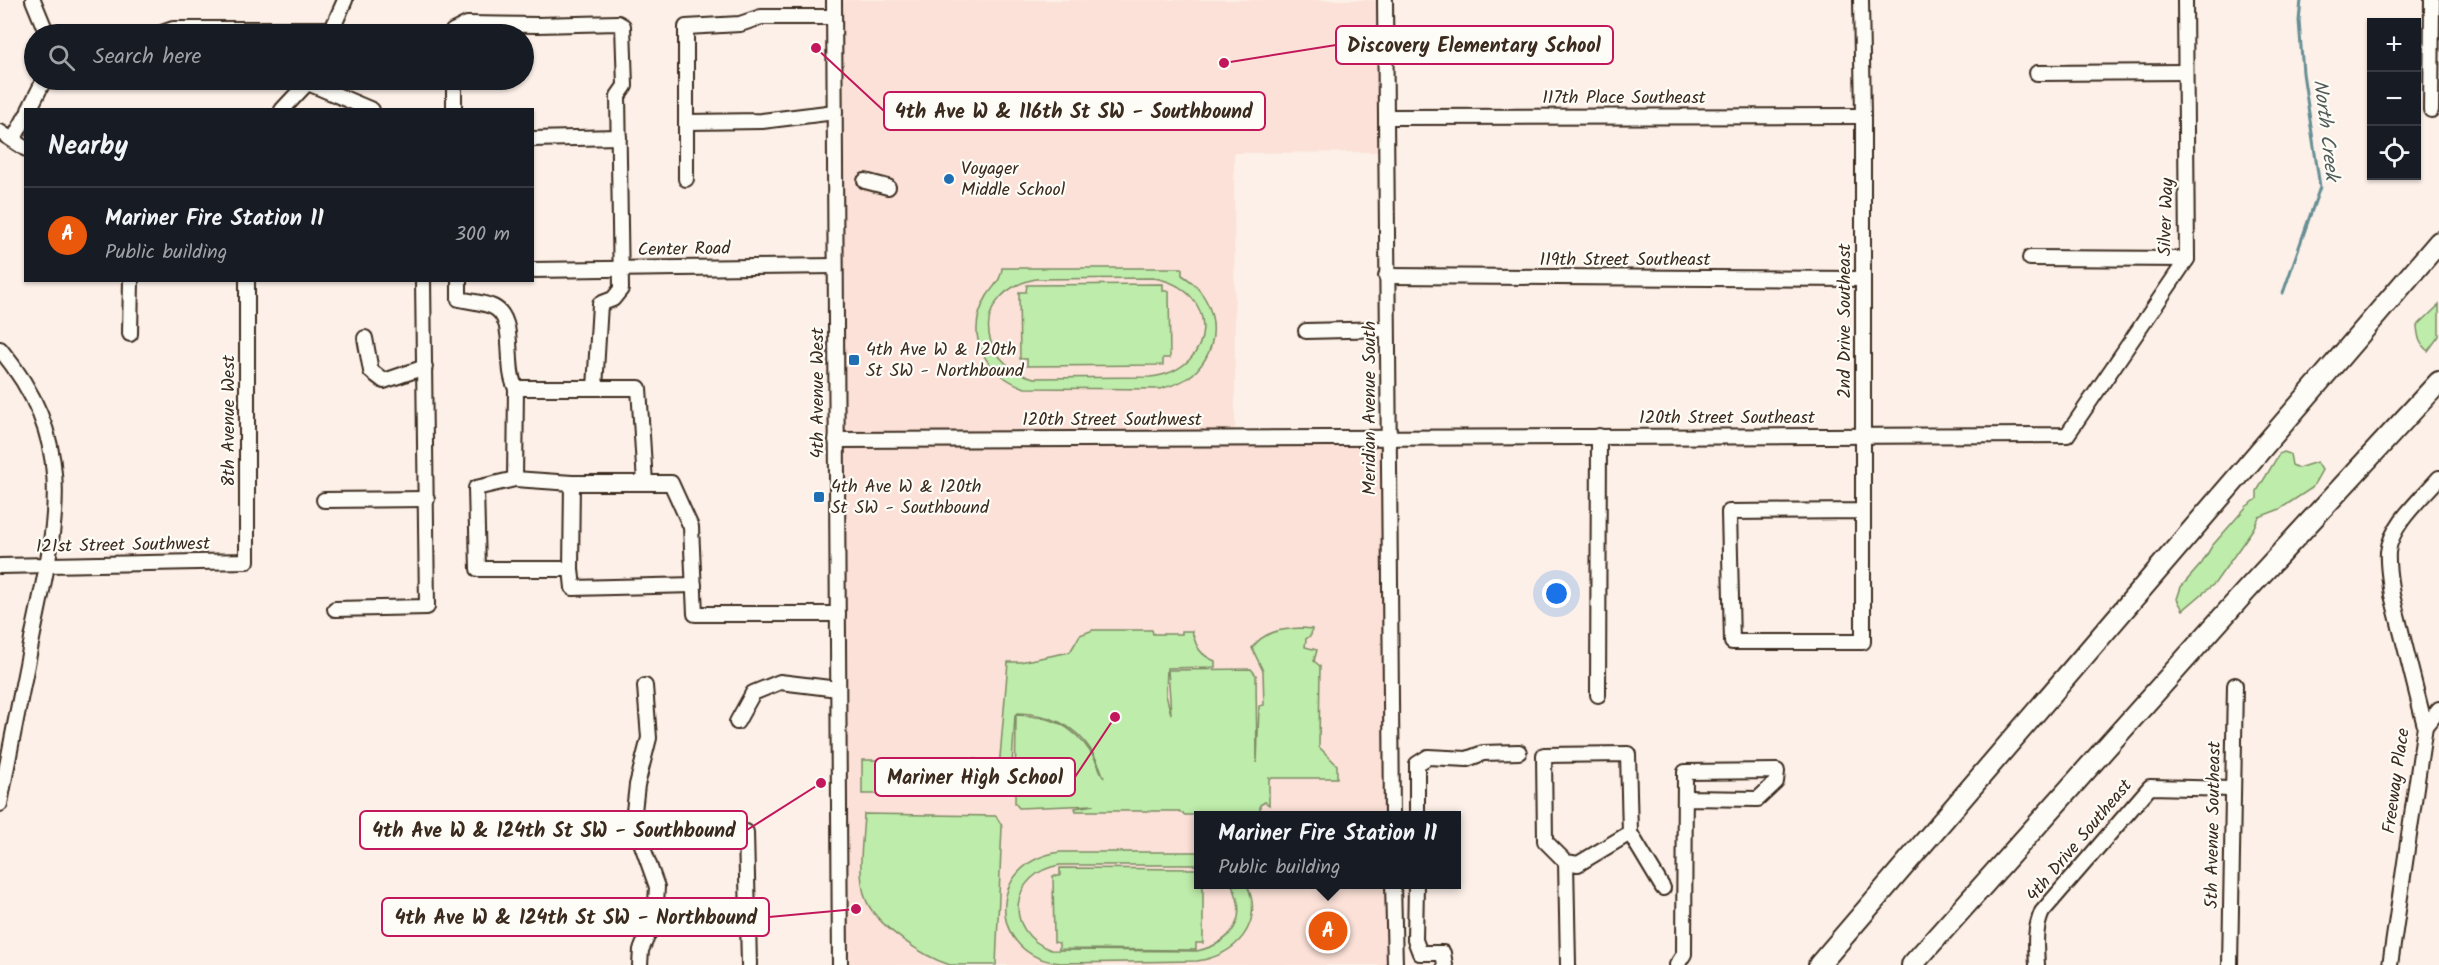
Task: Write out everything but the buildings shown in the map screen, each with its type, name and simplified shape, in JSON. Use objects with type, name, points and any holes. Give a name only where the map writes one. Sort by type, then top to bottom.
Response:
[{"type":"highway","points":[[1819,965],[2439,242]]},
{"type":"highway","points":[[1912,965],[2245,592],[2439,382]]},
{"type":"street","points":[[33,0],[42,24]]},
{"type":"street","points":[[334,24],[345,0]]},
{"type":"street","name":"4th Avenue West","points":[[834,0],[840,965]]},
{"type":"street","name":"Meridian Avenue South","points":[[1385,0],[1392,811]]},
{"type":"street","name":"2nd Drive Southeast","points":[[1861,0],[1864,436],[1863,642],[1732,642],[1729,512],[1863,511]]},
{"type":"street","name":"Silver Way","points":[[2067,435],[2187,260],[2185,0]]},
{"type":"street","points":[[2431,110],[2432,0]]},
{"type":"street","points":[[686,179],[686,27],[740,24],[761,17],[834,17]]},
{"type":"street","points":[[534,25],[618,23],[623,26],[625,86],[618,96],[621,289],[613,300],[600,304],[595,388]]},
{"type":"street","points":[[2037,73],[2185,72]]},
{"type":"street","points":[[30,108],[39,90]]},
{"type":"street","points":[[284,108],[301,90]]},
{"type":"street","points":[[329,90],[368,108]]},
{"type":"street","points":[[454,90],[454,108]]},
{"type":"street","points":[[687,122],[762,121],[835,112]]},
{"type":"street","name":"117th Place Southeast","points":[[1386,117],[1863,116]]},
{"type":"street","points":[[13,140],[24,120]]},
{"type":"street","points":[[0,132],[24,147]]},
{"type":"street","points":[[534,139],[619,137]]},
{"type":"street","points":[[865,181],[888,187]]},
{"type":"street","points":[[2030,258],[2187,260]]},
{"type":"street","name":"Center Road","points":[[534,270],[835,266]]},
{"type":"street","name":"119th Street Southeast","points":[[1386,276],[1863,279]]},
{"type":"street","points":[[130,334],[131,282]]},
{"type":"street","name":"8th Avenue West","points":[[247,282],[247,561]]},
{"type":"street","points":[[335,609],[427,607],[423,282]]},
{"type":"street","points":[[459,282],[459,299],[494,306],[509,329],[510,379],[516,388],[515,479]]},
{"type":"street","points":[[1306,331],[1387,329]]},
{"type":"street","points":[[365,338],[371,372],[384,381],[425,367]]},
{"type":"street","points":[[0,349],[21,376],[38,409],[49,439],[56,500],[48,566],[5,743],[0,804]]},
{"type":"street","points":[[516,388],[639,388],[645,483]]},
{"type":"street","name":"120th Street Southeast","points":[[1387,439],[2067,435]]},
{"type":"street","points":[[1598,695],[1599,436]]},
{"type":"street","name":"120th Street Southwest","points":[[836,440],[1387,439]]},
{"type":"street","name":"Freeway Place","points":[[2390,965],[2424,726],[2392,595],[2388,550],[2396,530],[2439,478]]},
{"type":"street","points":[[571,569],[478,569],[476,488],[515,479],[572,483],[671,483],[691,527],[695,614],[838,614]]},
{"type":"street","points":[[572,483],[571,569],[573,588],[694,585]]},
{"type":"street","points":[[324,500],[427,499]]},
{"type":"street","name":"121st Street Southwest","points":[[0,566],[247,561]]},
{"type":"street","points":[[737,722],[753,693],[780,682],[838,689]]},
{"type":"street","name":"5th Avenue Southeast","points":[[2230,965],[2235,685]]},
{"type":"street","points":[[640,965],[641,950],[656,919],[657,887],[633,820],[637,785],[649,738],[645,686]]},
{"type":"street","points":[[2424,726],[2439,709]]},
{"type":"street","points":[[1417,811],[1417,764],[1428,757],[1467,759],[1483,753],[1519,752]]},
{"type":"street","points":[[1630,833],[1578,864],[1566,862],[1545,841],[1544,755],[1628,754],[1630,833],[1663,888]]},
{"type":"street","points":[[1677,965],[1684,954],[1685,772],[1777,771],[1776,782],[1758,799],[1685,798]]},
{"type":"street","name":"4th Drive Southeast","points":[[2037,965],[2036,931],[2042,912],[2150,787],[2232,789]]},
{"type":"street","points":[[746,832],[749,965]]},
{"type":"street","points":[[1566,862],[1568,965]]},
{"type":"street","points":[[1394,889],[1395,965]]},
{"type":"street","points":[[1416,889],[1415,940],[1417,948],[1420,953],[1443,953],[1445,965]]},
{"type":"shaded area","points":[[834,0],[1385,0],[1386,152],[1234,153],[1235,437],[1387,439],[1392,811],[1194,811],[1194,889],[1393,889],[1395,965],[840,965]]},
{"type":"green space","points":[[1002,268],[1182,268],[1182,275],[1202,294],[1209,306],[1213,332],[1211,345],[1206,358],[1193,374],[1180,382],[1160,389],[1025,388],[999,373],[989,363],[978,339],[977,326],[980,311],[987,296],[999,280]],"holes":[[[1153,278],[1175,285],[1191,297],[1200,312],[1203,329],[1199,345],[1189,360],[1173,371],[1150,377],[1034,378],[1014,369],[1000,357],[991,342],[989,327],[992,311],[1001,297],[1015,286],[1036,279]]]},
{"type":"green space","points":[[1163,284],[1163,291],[1169,291],[1170,358],[1163,358],[1163,365],[1027,366],[1027,359],[1020,359],[1019,292],[1026,292],[1027,285]]},
{"type":"green space","points":[[2439,305],[2439,336],[2428,351],[2420,340],[2417,326]]},
{"type":"green space","points":[[2284,452],[2290,454],[2292,465],[2298,468],[2317,462],[2322,470],[2312,488],[2280,509],[2259,517],[2215,583],[2183,610],[2177,599],[2181,587],[2202,563],[2212,546],[2247,506],[2257,499],[2257,491],[2279,454]]},
{"type":"green space","points":[[1312,629],[1311,635],[1306,639],[1305,647],[1317,650],[1314,661],[1320,666],[1319,747],[1337,765],[1337,778],[1269,778],[1269,805],[1265,802],[1260,805],[1260,811],[1194,811],[1194,815],[1185,815],[1178,811],[1076,811],[1075,808],[1094,805],[1019,808],[1015,803],[1016,715],[1050,720],[1077,735],[1092,754],[1104,778],[1091,750],[1082,739],[1072,730],[1061,723],[1048,718],[1017,713],[1015,715],[1011,780],[998,781],[1008,662],[1020,662],[1070,652],[1080,635],[1093,630],[1152,630],[1153,634],[1182,634],[1182,631],[1192,631],[1199,650],[1215,661],[1215,667],[1167,668],[1166,695],[1171,714],[1168,670],[1251,669],[1256,675],[1257,763],[1259,706],[1264,705],[1263,671],[1252,648],[1268,634],[1281,630]]},
{"type":"green space","points":[[962,759],[976,759],[977,794],[962,794]]},
{"type":"green space","points":[[862,760],[878,760],[878,794],[862,794]]},
{"type":"green space","points":[[882,760],[898,760],[897,793],[882,793]]},
{"type":"green space","points":[[901,760],[918,760],[918,794],[902,794]]},
{"type":"green space","points":[[922,760],[936,760],[937,792],[922,793]]},
{"type":"green space","points":[[942,760],[957,761],[957,794],[941,794]]},
{"type":"green space","points":[[864,814],[996,816],[1002,826],[996,965],[950,965],[939,961],[901,938],[878,918],[865,897],[863,887],[861,867]]},
{"type":"green space","points":[[1061,852],[1194,852],[1194,865],[1060,865],[1043,870],[1022,890],[1018,903],[1019,917],[1025,930],[1035,941],[1051,950],[1197,951],[1209,947],[1228,936],[1238,919],[1239,909],[1234,889],[1248,889],[1252,900],[1249,925],[1243,936],[1223,953],[1197,961],[1061,963],[1037,957],[1019,944],[1008,928],[1005,909],[1008,889],[1019,872],[1036,859]]},
{"type":"green space","points":[[1060,868],[1194,869],[1194,889],[1203,889],[1203,943],[1196,943],[1196,950],[1059,949],[1059,943],[1054,942],[1053,876],[1060,876]]},
{"type":"waterway","name":"North Creek","points":[[2283,293],[2320,187],[2303,73],[2299,21],[2301,0]]},
{"type":"place","name":"4th Ave W & 116th St SW - Southbound","points":[[816,48]]},
{"type":"place","name":"Discovery Elementary School","points":[[1224,63]]},
{"type":"place","name":"Voyager Middle School","points":[[949,179]]},
{"type":"place","name":"4th Ave W & 120th St SW - Northbound","points":[[854,360]]},
{"type":"place","name":"4th Ave W & 120th St SW - Southbound","points":[[819,497]]},
{"type":"place","name":"Mariner High School","points":[[1115,717]]},
{"type":"place","name":"4th Ave W & 124th St SW - Southbound","points":[[821,783]]},
{"type":"place","name":"4th Ave W & 124th St SW - Northbound","points":[[856,909]]},
{"type":"place","name":"Mariner Fire Station 11","points":[[1328,931]]}]
